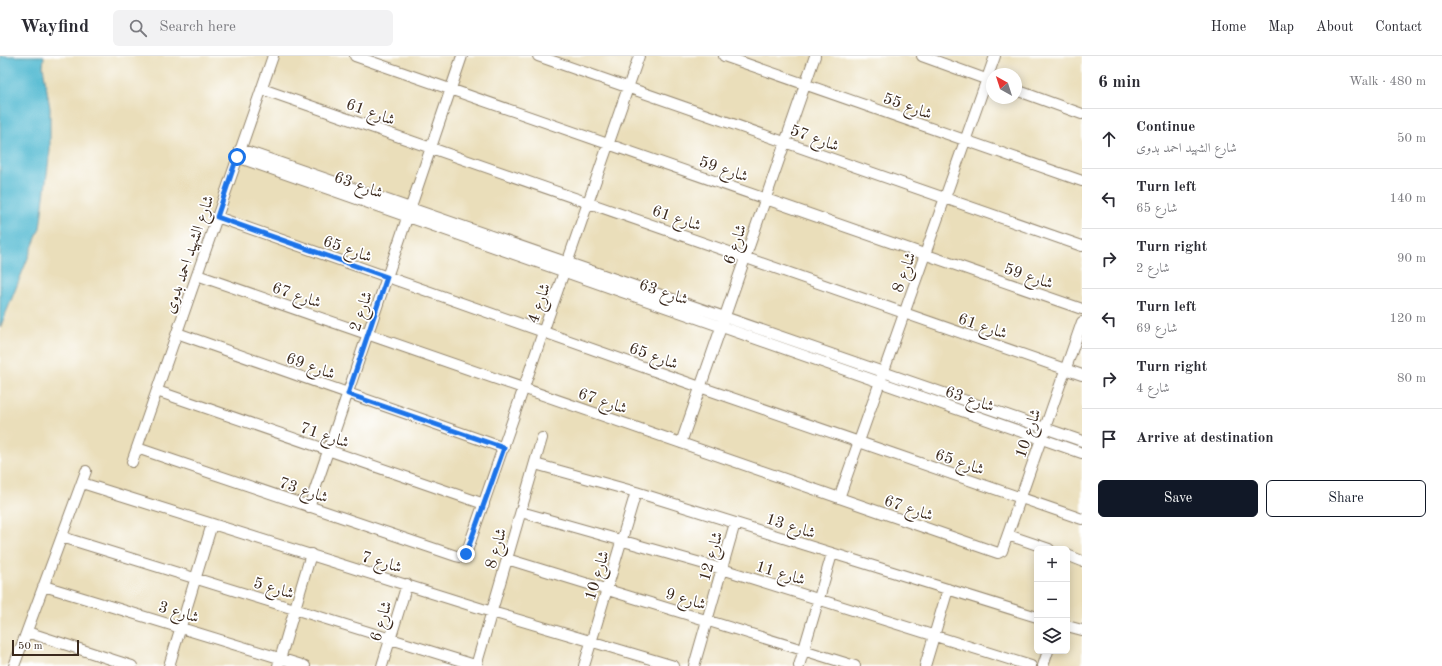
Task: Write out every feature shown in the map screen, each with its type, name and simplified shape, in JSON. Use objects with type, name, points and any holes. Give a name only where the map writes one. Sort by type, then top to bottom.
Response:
[{"type":"street","name":"شارع الشهيد احمد بدوى","points":[[132,462],[274,56]]},
{"type":"street","name":"شارع 59","points":[[355,56],[1082,310]]},
{"type":"street","name":"شارع 2","points":[[309,507],[462,56]]},
{"type":"street","name":"شارع 57","points":[[538,56],[1082,246]]},
{"type":"street","name":"شارع 4","points":[[461,556],[466,554],[504,448],[639,56]]},
{"type":"street","name":"شارع 55","points":[[724,56],[1082,181]]},
{"type":"street","name":"شارع 6","points":[[681,443],[815,56]]},
{"type":"street","points":[[922,56],[986,79]]},
{"type":"street","name":"شارع 8","points":[[992,68],[995,56]]},
{"type":"street","name":"شارع 8","points":[[839,498],[965,141],[986,88]]},
{"type":"street","name":"شارع 61","points":[[262,89],[1082,375]]},
{"type":"street","points":[[1022,92],[1082,114]]},
{"type":"street","name":"شارع 63","points":[[239,153],[285,169],[411,207],[721,327],[1082,453]]},
{"type":"street","name":"شارع 63","points":[[285,169],[407,218],[725,317],[1082,441]]},
{"type":"street","name":"شارع 65","points":[[217,217],[859,443],[1082,519]]},
{"type":"street","name":"شارع 67","points":[[197,275],[1000,553]]},
{"type":"street","name":"شارع 10","points":[[1000,553],[1008,535],[1082,322]]},
{"type":"street","name":"شارع 69","points":[[177,333],[504,448]]},
{"type":"street","name":"شارع 71","points":[[157,391],[484,504]]},
{"type":"street","name":"شارع 8","points":[[476,666],[542,438]]},
{"type":"street","name":"شارع 73","points":[[137,448],[309,507],[461,556]]},
{"type":"street","name":"شارع 13","points":[[535,464],[636,492],[1034,616]]},
{"type":"street","points":[[14,666],[86,472]]},
{"type":"street","name":"شارع 7","points":[[82,483],[492,612],[592,640],[674,666]]},
{"type":"street","name":"شارع 10","points":[[584,666],[636,492]]},
{"type":"street","name":"شارع 11","points":[[521,512],[722,570],[1031,666]]},
{"type":"street","name":"شارع 12","points":[[694,666],[735,523]]},
{"type":"street","points":[[169,666],[194,578],[212,524]]},
{"type":"street","points":[[1008,535],[1039,546]]},
{"type":"street","name":"شارع 5","points":[[62,537],[476,666]]},
{"type":"street","points":[[279,662],[311,554]]},
{"type":"street","points":[[799,666],[832,554]]},
{"type":"street","points":[[1070,556],[1082,561]]},
{"type":"street","name":"شارع 9","points":[[507,559],[855,666]]},
{"type":"street","name":"شارع 6","points":[[382,666],[407,584]]},
{"type":"street","name":"شارع 3","points":[[44,586],[181,628],[279,662],[305,666]]},
{"type":"street","points":[[925,666],[948,589]]},
{"type":"street","points":[[1070,627],[1082,630]]},
{"type":"street","points":[[27,632],[132,666]]},
{"type":"street","points":[[1043,666],[1047,654]]},
{"type":"water","points":[[0,56],[44,56],[43,67],[50,108],[50,151],[40,228],[0,328]]},
{"type":"route","points":[[237,157],[217,217],[387,277],[348,394],[504,448],[466,554]]}]
